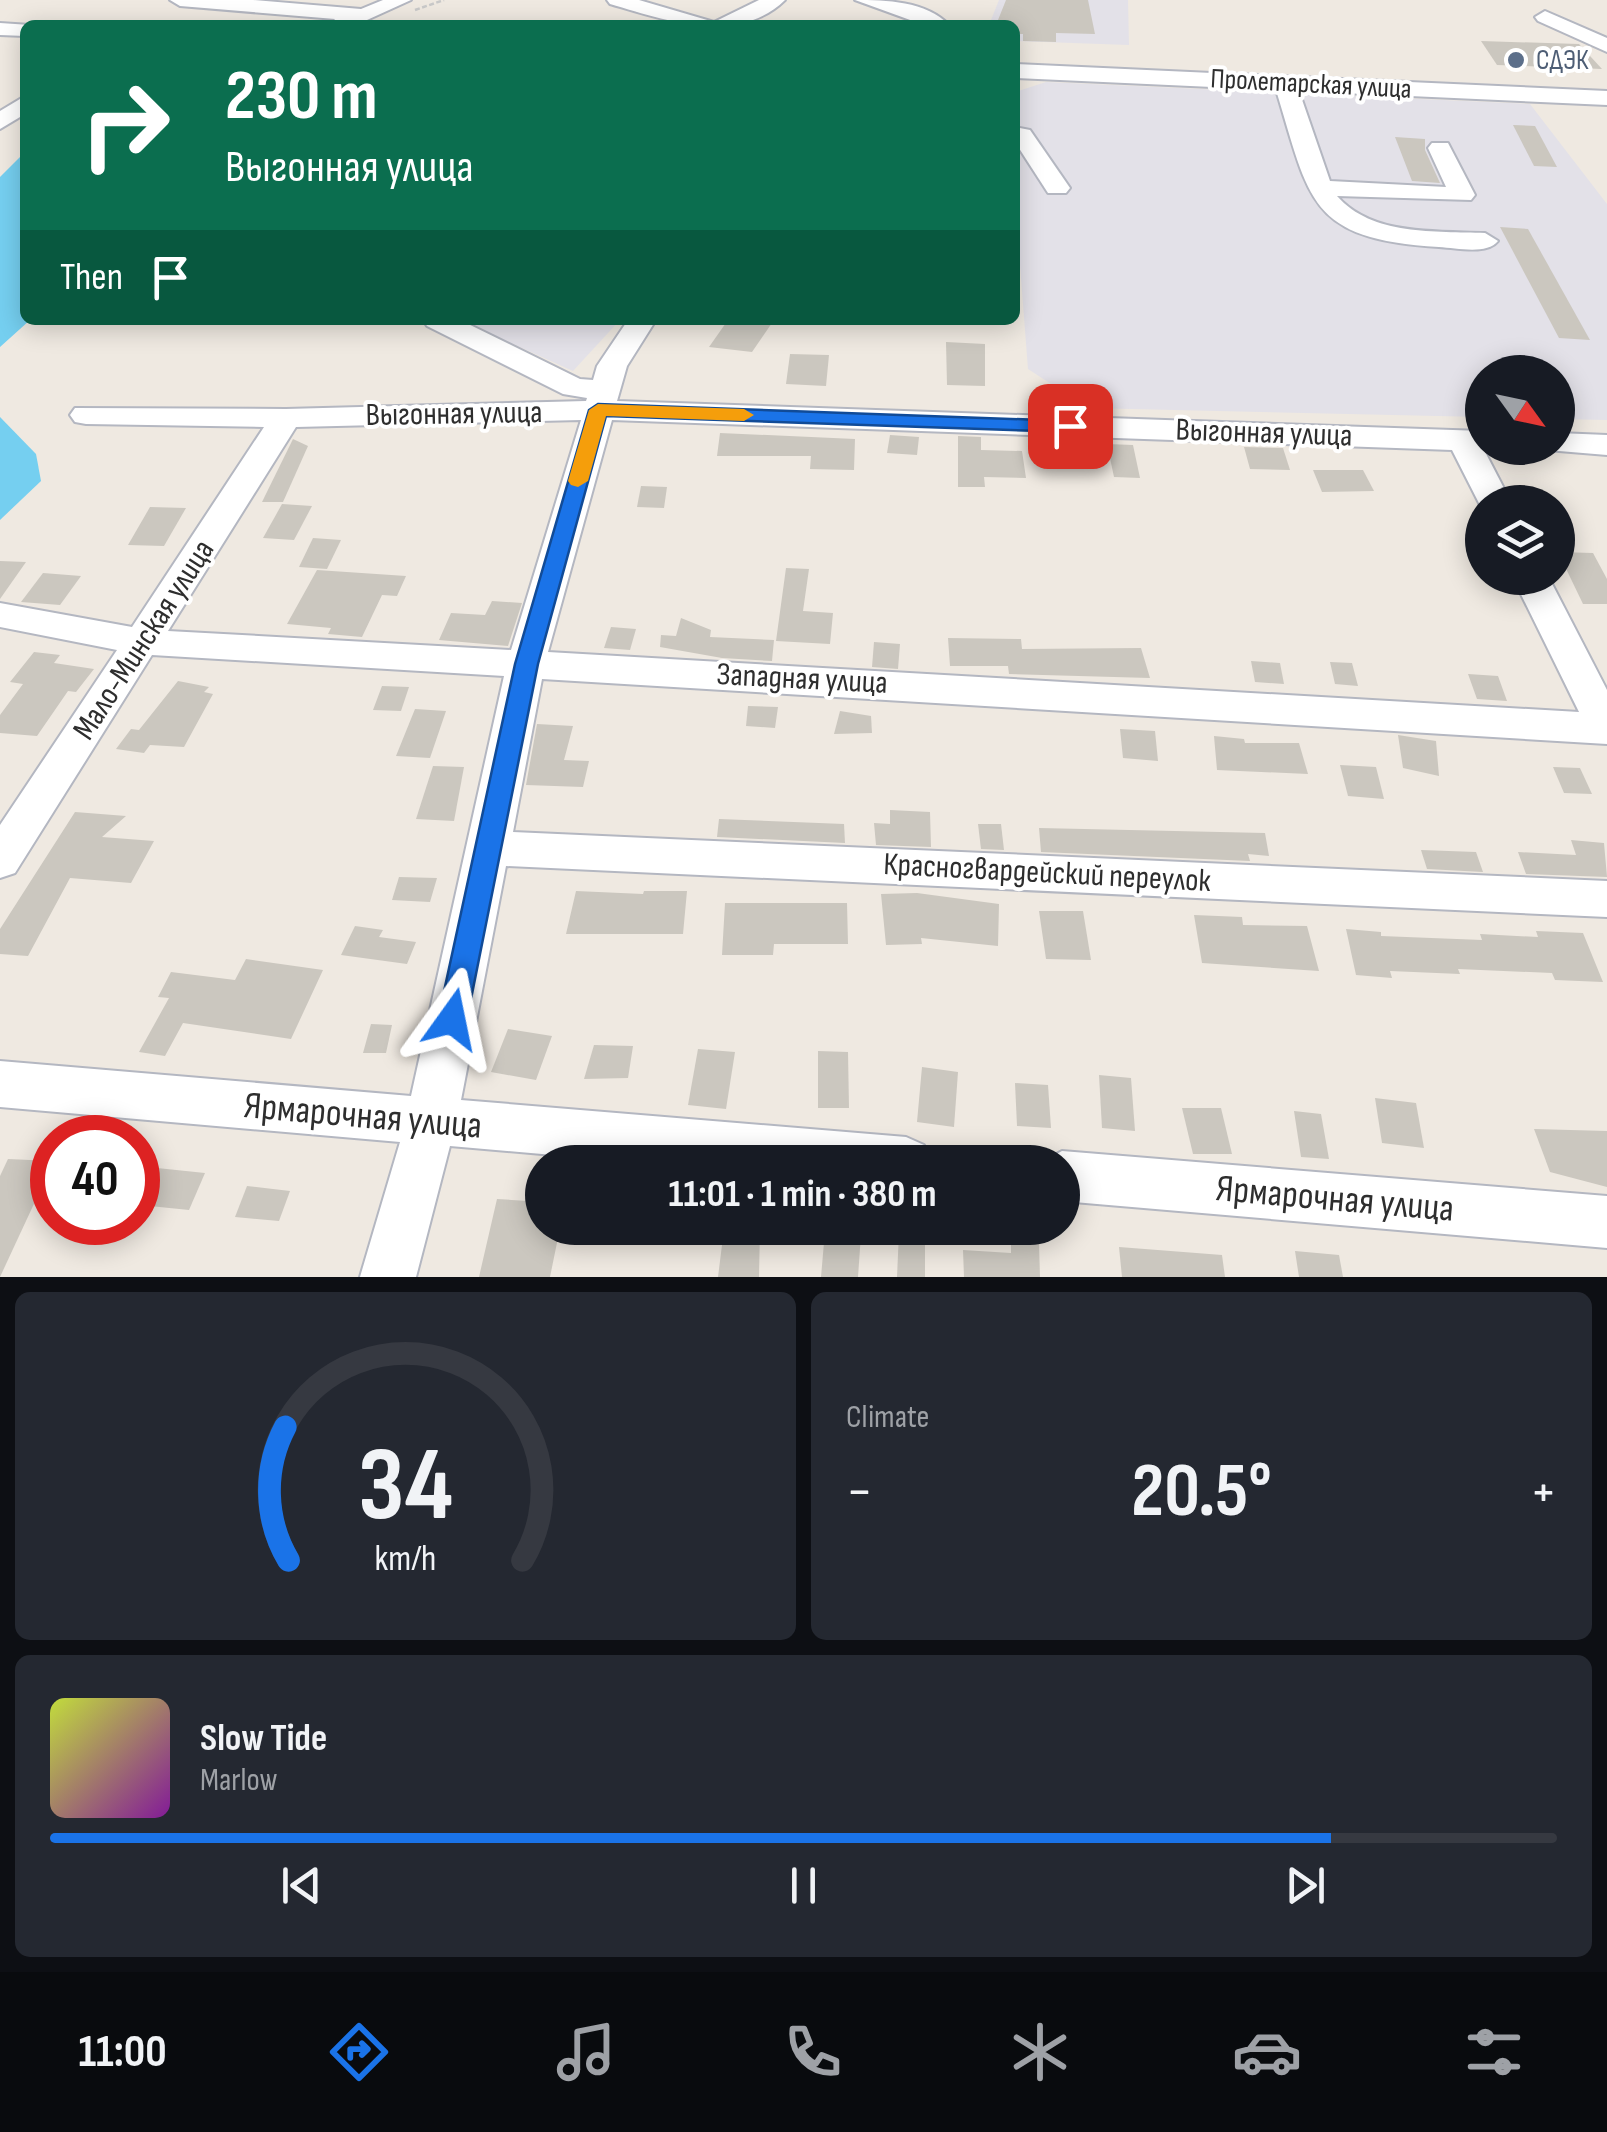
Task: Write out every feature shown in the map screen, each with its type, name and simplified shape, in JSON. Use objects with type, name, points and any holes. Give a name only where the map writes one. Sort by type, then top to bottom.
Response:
[{"type":"street","points":[[180,0],[363,15]]},
{"type":"street","points":[[350,20],[401,0]]},
{"type":"street","points":[[617,0],[687,20]]},
{"type":"street","points":[[733,20],[775,0]]},
{"type":"street","points":[[865,0],[930,20]]},
{"type":"street","points":[[1545,17],[1607,46]]},
{"type":"street","name":"Пролетарская улица","points":[[1020,72],[1289,94],[1327,76],[1607,98]]},
{"type":"street","points":[[1485,241],[1410,236],[1360,224],[1328,204],[1289,94],[1494,114]]},
{"type":"street","points":[[0,122],[20,107]]},
{"type":"street","points":[[1020,134],[1057,188]]},
{"type":"street","points":[[1323,188],[1462,195],[1440,148]]},
{"type":"street","points":[[447,325],[602,400]]},
{"type":"street","points":[[388,1277],[431,1122],[526,664],[612,366],[639,325]]},
{"type":"street","name":"Выгонная улица","points":[[86,415],[286,418],[602,400],[1465,440]]},
{"type":"street","name":"Мало-Минская улица","points":[[0,861],[286,418]]},
{"type":"street","points":[[1575,444],[1607,445]]},
{"type":"street","points":[[1540,595],[1607,728]]},
{"type":"street","name":"Западная улица","points":[[0,615],[143,642],[1607,728]]},
{"type":"street","name":"Красногвардейский переулок","points":[[488,848],[1607,899]]},
{"type":"street","name":"Ярмарочная улица","points":[[0,1084],[704,1145]]},
{"type":"street","name":"Ярмарочная улица","points":[[1080,1178],[1607,1222]]},
{"type":"shaded area","points":[[999,0],[1128,0],[1129,45],[1020,41],[1020,20],[991,20]]},
{"type":"shaded area","points":[[1046,82],[1530,104],[1607,204],[1607,420],[1575,419],[1575,355],[1465,355],[1465,417],[1088,408],[1028,369],[1020,265],[1020,90]]},
{"type":"shaded area","points":[[471,325],[615,325],[573,371]]},
{"type":"water","points":[[20,157],[20,325],[24,325],[0,347],[0,177]]},
{"type":"water","points":[[0,417],[36,454],[41,481],[0,520]]},
{"type":"building","points":[[1006,0],[1088,0],[1095,34],[1056,33],[1056,42],[1023,41],[1020,20],[998,20]]},
{"type":"building","points":[[1481,41],[1579,44],[1602,69],[1497,65]]},
{"type":"building","points":[[1513,125],[1535,126],[1557,167],[1534,166]]},
{"type":"building","points":[[1395,137],[1425,139],[1425,150],[1440,183],[1412,181]]},
{"type":"building","points":[[1500,227],[1528,229],[1590,340],[1559,338]]},
{"type":"building","points":[[724,325],[771,325],[752,352],[709,347]]},
{"type":"building","points":[[946,342],[985,344],[985,386],[947,385]]},
{"type":"building","points":[[790,354],[829,355],[826,386],[786,384]]},
{"type":"building","points":[[720,433],[855,439],[854,470],[810,469],[811,456],[717,456]]},
{"type":"building","points":[[890,435],[919,437],[917,455],[887,453]]},
{"type":"building","points":[[958,436],[981,437],[981,450],[1022,451],[1026,478],[984,477],[985,487],[958,487]]},
{"type":"building","points":[[293,439],[308,446],[283,502],[262,502]]},
{"type":"building","points":[[1107,444],[1133,445],[1140,478],[1114,477]]},
{"type":"building","points":[[1244,447],[1283,448],[1290,470],[1250,469]]},
{"type":"building","points":[[1313,470],[1363,470],[1374,491],[1322,492]]},
{"type":"building","points":[[641,486],[667,487],[664,508],[637,507]]},
{"type":"building","points":[[282,504],[312,506],[294,540],[263,538]]},
{"type":"building","points":[[150,507],[186,508],[164,546],[128,545]]},
{"type":"building","points":[[313,538],[341,540],[327,569],[299,567]]},
{"type":"building","points":[[1575,552],[1593,553],[1607,579],[1607,604],[1583,604],[1575,587]]},
{"type":"building","points":[[0,561],[26,562],[0,599]]},
{"type":"building","points":[[786,568],[809,569],[803,611],[833,613],[830,644],[776,641]]},
{"type":"building","points":[[317,570],[406,576],[397,596],[382,595],[362,637],[328,634],[331,628],[287,624]]},
{"type":"building","points":[[43,573],[81,576],[60,605],[21,602]]},
{"type":"building","points":[[492,601],[522,603],[508,646],[439,640],[451,613],[485,615]]},
{"type":"building","points":[[681,618],[711,630],[710,637],[774,640],[772,661],[722,658],[660,647],[661,635],[676,636]]},
{"type":"building","points":[[611,627],[636,629],[630,650],[604,648]]},
{"type":"building","points":[[948,638],[1021,639],[1022,649],[1141,648],[1150,678],[1009,674],[1008,666],[950,666]]},
{"type":"building","points":[[874,642],[900,644],[898,669],[872,667]]},
{"type":"building","points":[[34,652],[60,655],[54,663],[94,669],[76,692],[68,691],[37,736],[0,733],[0,715],[23,684],[10,682]]},
{"type":"building","points":[[1251,661],[1280,663],[1284,684],[1255,682]]},
{"type":"building","points":[[1330,662],[1352,663],[1358,686],[1335,684]]},
{"type":"building","points":[[1468,674],[1498,676],[1507,701],[1477,699]]},
{"type":"building","points":[[178,681],[209,687],[204,692],[213,694],[184,747],[150,745],[144,753],[116,749],[131,729],[139,730]]},
{"type":"building","points":[[382,686],[409,687],[401,711],[373,710]]},
{"type":"building","points":[[748,706],[778,707],[775,728],[746,726]]},
{"type":"building","points":[[415,709],[446,711],[430,758],[396,756]]},
{"type":"building","points":[[840,711],[871,716],[872,733],[834,734]]},
{"type":"building","points":[[537,724],[573,726],[564,760],[589,761],[583,787],[526,785]]},
{"type":"building","points":[[1120,729],[1155,731],[1158,761],[1123,758]]},
{"type":"building","points":[[1398,735],[1436,741],[1439,776],[1403,768]]},
{"type":"building","points":[[1214,736],[1244,739],[1245,743],[1299,743],[1308,774],[1217,770]]},
{"type":"building","points":[[1340,765],[1376,767],[1384,799],[1348,796]]},
{"type":"building","points":[[433,766],[464,767],[454,821],[416,819]]},
{"type":"building","points":[[1553,767],[1580,768],[1592,794],[1564,793]]},
{"type":"building","points":[[890,810],[930,812],[931,847],[876,845],[874,823],[890,824]]},
{"type":"building","points":[[75,812],[126,816],[102,837],[154,841],[131,883],[70,878],[28,956],[0,954],[0,929]]},
{"type":"building","points":[[719,819],[844,824],[845,843],[717,837]]},
{"type":"building","points":[[978,824],[1001,824],[1004,850],[981,849]]},
{"type":"building","points":[[1039,828],[1265,833],[1269,856],[1248,854],[1250,861],[1041,852]]},
{"type":"building","points":[[1571,840],[1604,843],[1607,877],[1526,874],[1518,852],[1576,855]]},
{"type":"building","points":[[1421,850],[1476,852],[1483,872],[1427,869]]},
{"type":"building","points":[[399,877],[437,878],[430,902],[392,900]]},
{"type":"building","points":[[576,891],[687,891],[683,934],[566,934]]},
{"type":"building","points":[[917,893],[999,904],[998,946],[921,938],[922,944],[886,945],[881,894]]},
{"type":"building","points":[[725,903],[847,903],[848,944],[774,944],[773,955],[722,955]]},
{"type":"building","points":[[1039,911],[1083,911],[1091,960],[1046,959]]},
{"type":"building","points":[[1194,915],[1242,917],[1243,925],[1307,926],[1319,971],[1202,963]]},
{"type":"building","points":[[355,926],[383,930],[379,937],[416,942],[407,964],[341,955]]},
{"type":"building","points":[[1346,929],[1381,932],[1381,936],[1482,940],[1480,934],[1538,937],[1536,931],[1583,933],[1603,982],[1555,980],[1552,973],[1458,969],[1460,974],[1390,971],[1392,978],[1356,975]]},
{"type":"building","points":[[246,959],[323,970],[291,1039],[183,1023],[165,1056],[139,1052],[169,998],[158,997],[171,972],[235,980]]},
{"type":"building","points":[[371,1024],[392,1025],[386,1053],[363,1053]]},
{"type":"building","points":[[508,1029],[552,1036],[536,1080],[491,1072]]},
{"type":"building","points":[[594,1045],[633,1046],[628,1078],[584,1079]]},
{"type":"building","points":[[698,1049],[735,1052],[726,1109],[688,1105]]},
{"type":"building","points":[[818,1051],[848,1052],[849,1108],[818,1108]]},
{"type":"building","points":[[922,1067],[958,1072],[954,1127],[917,1122]]},
{"type":"building","points":[[1099,1075],[1131,1078],[1135,1131],[1102,1128]]},
{"type":"building","points":[[1015,1083],[1048,1085],[1051,1128],[1017,1126]]},
{"type":"building","points":[[1375,1098],[1416,1103],[1424,1148],[1382,1143]]},
{"type":"building","points":[[1182,1108],[1221,1108],[1232,1154],[1193,1154]]},
{"type":"building","points":[[1294,1111],[1321,1114],[1329,1159],[1301,1157]]},
{"type":"building","points":[[1534,1129],[1607,1131],[1607,1187],[1550,1172]]},
{"type":"building","points":[[8,1159],[30,1160],[30,1212],[0,1277],[0,1176]]},
{"type":"building","points":[[160,1168],[205,1173],[189,1210],[160,1207]]},
{"type":"building","points":[[247,1186],[290,1191],[279,1221],[235,1217]]},
{"type":"building","points":[[497,1199],[525,1201],[525,1245],[557,1245],[550,1277],[479,1277]]},
{"type":"building","points":[[722,1245],[760,1245],[759,1277],[718,1277]]},
{"type":"building","points":[[824,1245],[860,1245],[858,1277],[821,1277]]},
{"type":"building","points":[[898,1245],[925,1245],[925,1277],[897,1277]]},
{"type":"building","points":[[1011,1245],[1039,1245],[1040,1277],[964,1277],[963,1250],[1011,1253]]},
{"type":"building","points":[[1119,1247],[1222,1255],[1225,1277],[1122,1277]]},
{"type":"building","points":[[1295,1251],[1339,1255],[1343,1277],[1299,1277]]},
{"type":"slow traffic","points":[[578,481],[598,410],[744,415]]},
{"type":"place","name":"СДЭК","points":[[1516,60]]},
{"type":"route","points":[[452,1019],[526,664],[598,410],[1070,426]]}]
